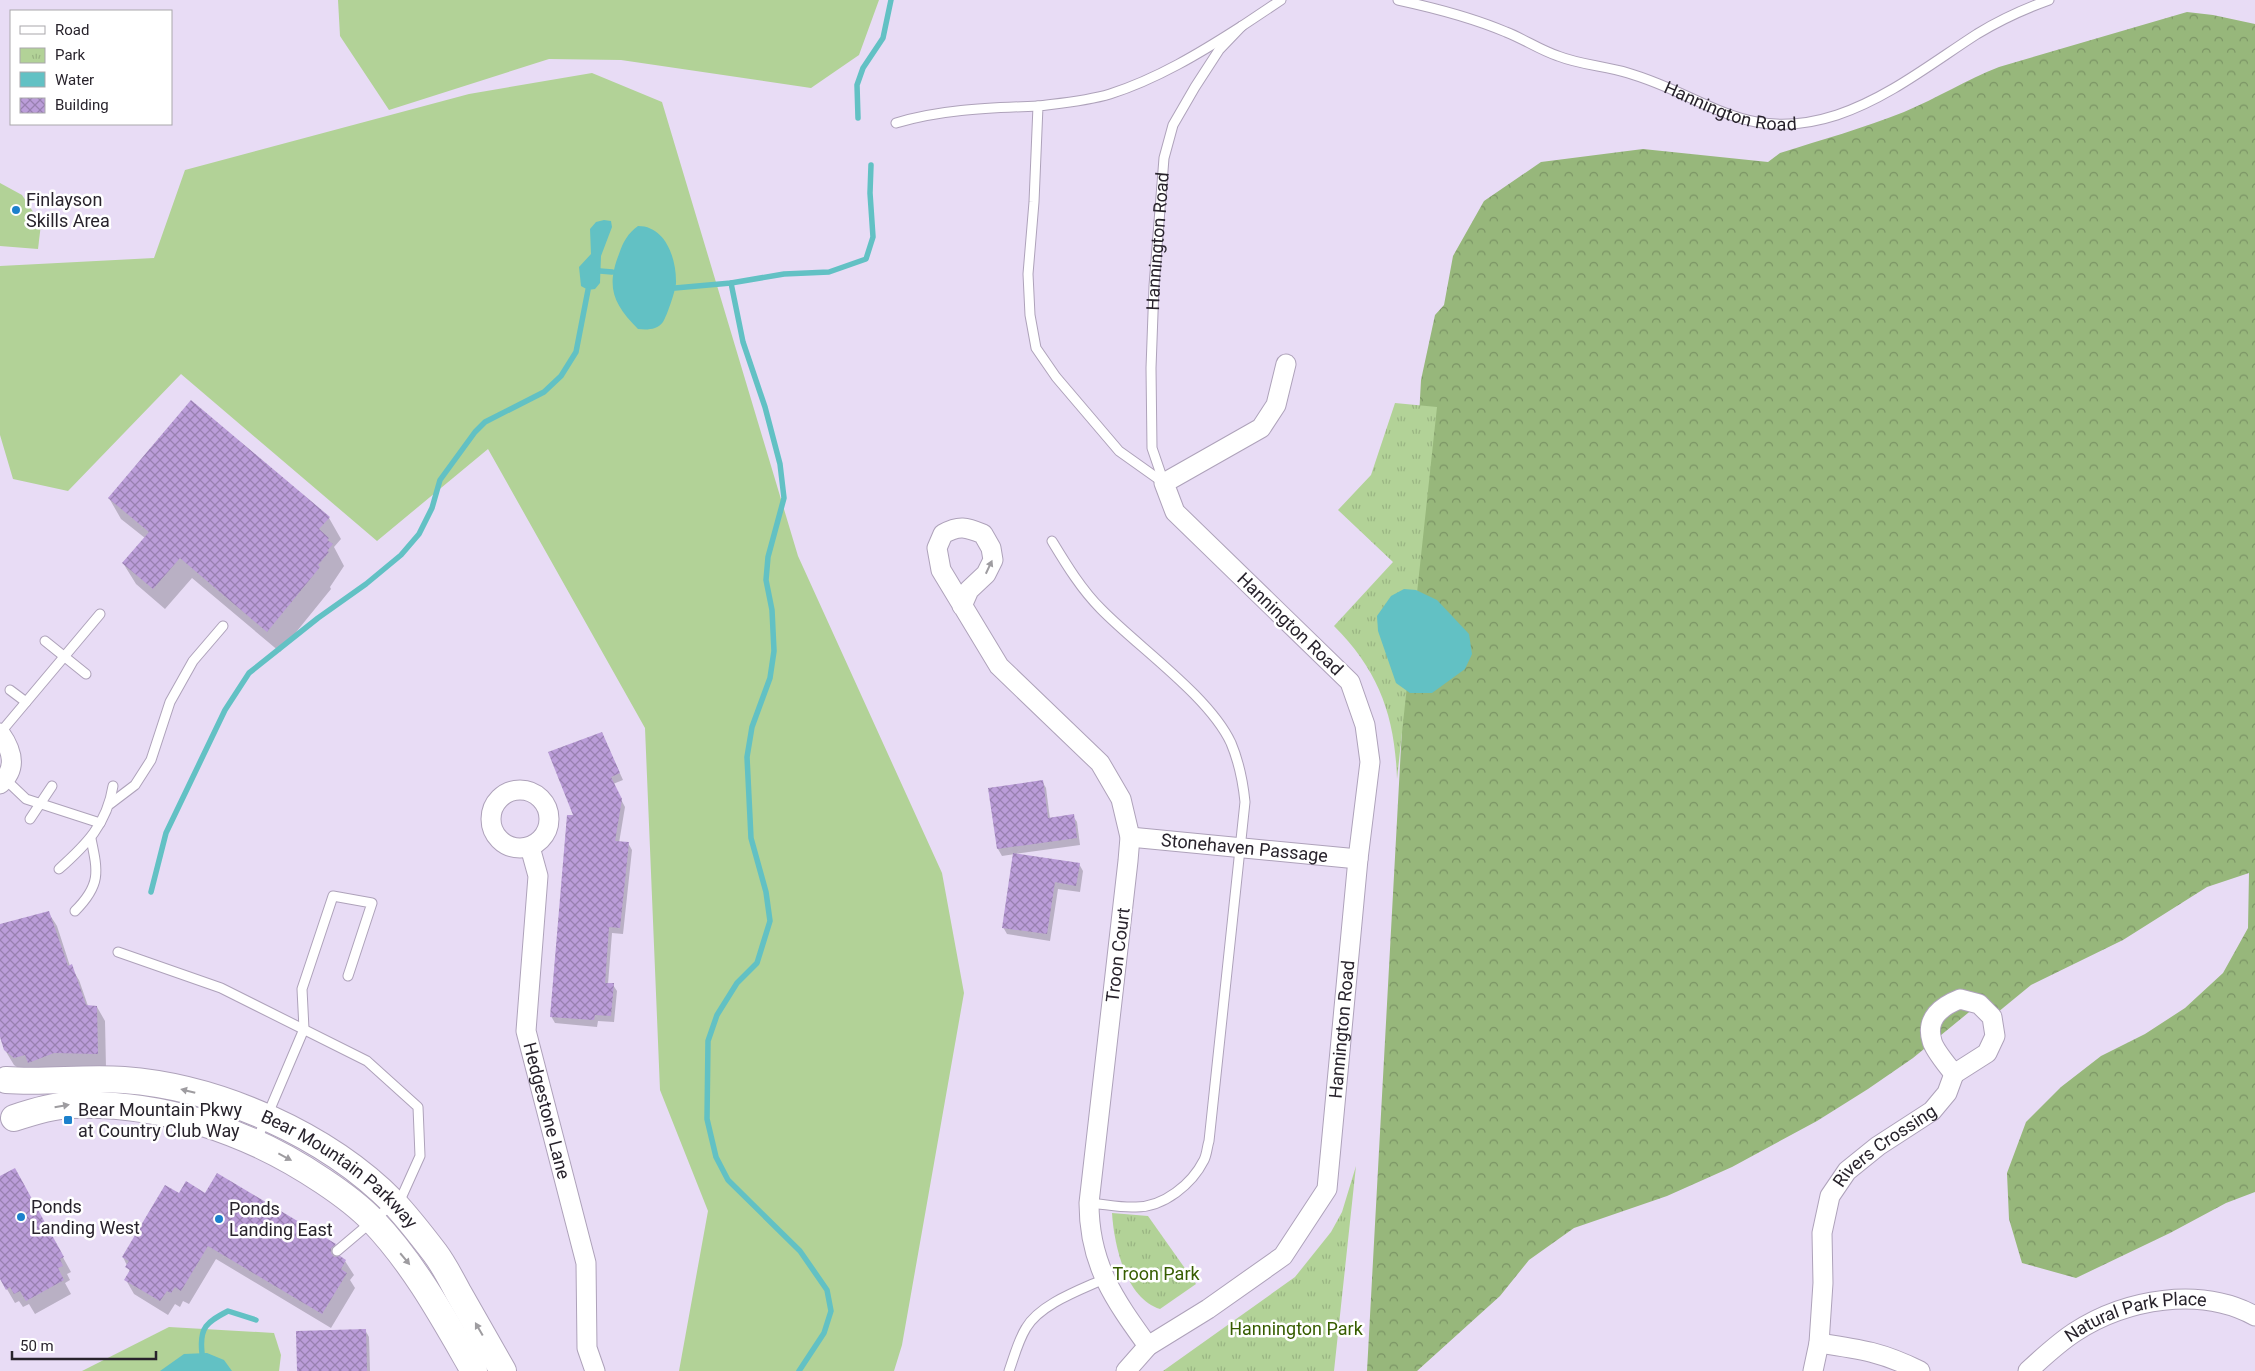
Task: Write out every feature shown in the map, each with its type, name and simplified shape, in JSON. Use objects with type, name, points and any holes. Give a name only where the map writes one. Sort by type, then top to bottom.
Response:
[{"type":"street","points":[[1164,484],[1261,428],[1276,405],[1286,364]]},
{"type":"street","name":"Hannington Road","points":[[1126,1371],[1148,1346],[1208,1309],[1283,1256],[1327,1189],[1358,859],[1370,762],[1365,725],[1350,682],[1175,512],[1164,484]]},
{"type":"street","name":"Troon Court","points":[[962,606],[999,666],[1100,763],[1121,799],[1130,838],[1089,1203],[1089,1226],[1095,1254],[1104,1279],[1114,1298],[1148,1346]]},
{"type":"street","points":[[0,733],[8,745],[13,758],[2,782]]},
{"type":"street","name":"Stonehaven Passage","points":[[1130,838],[1358,859]]},
{"type":"street","name":"Hedgestone Lane","points":[[530,847],[538,876],[526,1031],[586,1263],[587,1348],[595,1371]]},
{"type":"street","name":"Rivers Crossing","points":[[1813,1371],[1819,1343],[1823,1283],[1822,1233],[1830,1196],[1847,1171],[1872,1151],[1932,1111],[1947,1093],[1954,1074]]},
{"type":"street","points":[[3,1077],[14,1091],[17,1105],[7,1126]]},
{"type":"street","name":"Bear Mountain Parkway","points":[[3,1077],[33,1082],[81,1078],[124,1080],[173,1087],[224,1100],[310,1139],[368,1180],[394,1204],[437,1255],[503,1371]]},
{"type":"street","name":"Bear Mountain Parkway","points":[[7,1126],[35,1111],[68,1105],[113,1106],[173,1114],[217,1126],[256,1142],[297,1163],[352,1201],[374,1221],[414,1270],[474,1371]]},
{"type":"street","name":"Natural Park Place","points":[[2028,1371],[2076,1331],[2107,1315],[2134,1306],[2166,1300],[2193,1300],[2226,1305],[2255,1316]]},
{"type":"street","points":[[1819,1343],[1868,1350],[1894,1358],[1920,1371]]},
{"type":"lane","name":"Hannington Road","points":[[1164,484],[1152,448],[1151,377],[1154,286],[1164,158],[1174,125],[1195,87],[1219,50],[1242,26],[1281,0]]},
{"type":"lane","name":"Hannington Road","points":[[1398,0],[1446,11],[1506,32],[1556,56],[1584,64],[1627,72],[1737,119],[1770,125],[1803,122],[1844,112],[1915,76],[1979,33],[2024,9],[2049,0]]},
{"type":"lane","points":[[896,123],[920,116],[950,111],[1038,106],[1071,102],[1108,94],[1141,82],[1197,55],[1242,26]]},
{"type":"lane","points":[[1038,106],[1034,202],[1028,274],[1030,315],[1036,348],[1056,377],[1119,451],[1164,484]]},
{"type":"lane","points":[[1052,540],[1074,577],[1100,608],[1192,694],[1214,718],[1230,742],[1242,774],[1245,802],[1210,1131],[1205,1159],[1184,1186],[1153,1205],[1136,1207],[1089,1203]]},
{"type":"lane","points":[[0,733],[100,614]]},
{"type":"lane","points":[[110,804],[135,785],[151,760],[170,702],[193,661],[222,626]]},
{"type":"lane","points":[[45,641],[86,674]]},
{"type":"lane","points":[[10,690],[26,702]]},
{"type":"lane","points":[[2,782],[26,799],[100,823]]},
{"type":"lane","points":[[30,819],[42,804],[52,786]]},
{"type":"lane","points":[[59,870],[91,839],[110,804],[113,786]]},
{"type":"lane","points":[[76,911],[94,888],[96,864],[91,839]]},
{"type":"lane","points":[[256,1142],[304,1029],[302,989],[333,896],[372,903],[348,976]]},
{"type":"lane","points":[[118,952],[221,988],[367,1061],[418,1107],[420,1156],[402,1196],[338,1251]]},
{"type":"lane","points":[[1009,1371],[1019,1341],[1034,1317],[1058,1301],[1104,1279]]},
{"type":"green space","points":[[338,0],[879,0],[859,55],[811,88],[621,60],[549,59],[389,110],[340,36]]},
{"type":"green space","points":[[2187,12],[2213,15],[2255,24],[2255,1192],[2226,1203],[2170,1233],[2076,1278],[2022,1263],[2009,1219],[2007,1173],[2026,1122],[2061,1087],[2101,1056],[2145,1034],[2185,1008],[2223,973],[2248,928],[2249,873],[2207,887],[2123,940],[2031,985],[1992,1017],[1979,1004],[1913,1058],[1868,1089],[1817,1121],[1732,1167],[1667,1196],[1574,1228],[1529,1260],[1500,1296],[1417,1371],[1367,1371],[1421,380],[1435,315],[1444,305],[1453,256],[1484,201],[1541,162],[1643,149],[1768,162],[1780,153],[1858,129],[1904,112],[1999,67]]},
{"type":"green space","points":[[592,73],[662,102],[798,556],[942,873],[964,993],[902,1345],[894,1371],[679,1371],[708,1211],[660,1090],[645,728],[488,449],[377,541],[181,374],[68,491],[13,479],[0,435],[0,266],[154,258],[185,170],[469,94]]},
{"type":"green space","name":"Finlayson Skills Area","points":[[0,183],[22,195],[41,224],[38,249],[0,246]]},
{"type":"green space","points":[[1395,403],[1437,407],[1397,779],[1393,735],[1382,696],[1363,660],[1334,626],[1393,562],[1338,510],[1371,475]]},
{"type":"green space","name":"Hannington Park","points":[[1356,1166],[1334,1371],[1163,1371],[1295,1277],[1331,1232],[1342,1212]]},
{"type":"green space","name":"Troon Park","points":[[1112,1213],[1148,1216],[1196,1284],[1160,1309],[1148,1303],[1138,1294],[1124,1268],[1115,1240]]},
{"type":"green space","points":[[169,1327],[274,1333],[281,1355],[279,1371],[82,1371]]},
{"type":"water","points":[[611,221],[612,227],[601,256],[600,283],[595,289],[588,290],[581,286],[579,267],[591,254],[590,229],[596,222]]},
{"type":"water","points":[[638,226],[647,227],[655,231],[667,244],[674,262],[676,281],[665,319],[658,327],[648,329],[638,329],[629,320],[618,303],[613,286],[615,266],[622,246]]},
{"type":"water","points":[[1404,589],[1416,590],[1437,600],[1469,634],[1472,654],[1465,669],[1432,693],[1410,693],[1396,683],[1378,631],[1377,616],[1391,596]]},
{"type":"water","points":[[207,1353],[224,1360],[232,1371],[160,1371],[184,1354]]},
{"type":"building","points":[[191,400],[330,517],[319,529],[329,538],[327,540],[333,544],[327,551],[329,552],[318,565],[320,567],[267,632],[180,558],[153,589],[122,563],[149,532],[108,498]]},
{"type":"building","points":[[602,732],[620,773],[611,777],[622,799],[615,841],[629,842],[620,928],[609,927],[605,983],[614,983],[611,1016],[595,1015],[594,1020],[550,1017],[567,815],[573,815],[548,752]]},
{"type":"building","points":[[1043,780],[1048,818],[1074,814],[1077,838],[997,849],[988,788]]},
{"type":"building","points":[[1013,853],[1080,863],[1076,886],[1055,882],[1047,934],[1002,928]]},
{"type":"building","points":[[49,911],[68,966],[72,964],[86,1005],[97,1006],[98,1054],[54,1053],[28,1063],[25,1055],[14,1058],[4,1050],[0,1037],[0,924]]},
{"type":"building","name":"Ponds Landing West","points":[[15,1168],[64,1257],[60,1259],[63,1266],[58,1268],[64,1280],[26,1301],[20,1291],[14,1294],[10,1287],[6,1290],[0,1279],[0,1176]]},
{"type":"building","name":"Ponds Landing East","points":[[217,1173],[336,1244],[331,1248],[331,1253],[334,1257],[340,1256],[346,1260],[341,1269],[347,1273],[322,1314],[208,1246],[181,1291],[175,1287],[171,1293],[167,1291],[160,1301],[124,1280],[130,1270],[125,1267],[129,1261],[122,1257],[165,1185],[179,1193],[186,1181],[205,1193]]},
{"type":"building","points":[[366,1329],[367,1371],[297,1371],[296,1331]]},
{"type":"waterway","points":[[858,118],[857,85],[863,68],[883,38],[891,0]]},
{"type":"waterway","points":[[675,288],[731,283],[784,274],[829,272],[866,259],[873,237],[870,193],[871,165]]},
{"type":"waterway","points":[[600,271],[612,272]]},
{"type":"waterway","points":[[731,283],[743,342],[765,407],[780,464],[784,498],[768,557],[766,580],[772,610],[774,651],[770,678],[752,727],[747,757],[751,838],[766,892],[770,921],[757,963],[737,983],[717,1015],[708,1041],[707,1119],[716,1157],[728,1180],[800,1251],[827,1290],[831,1311],[824,1333],[799,1371]]},
{"type":"waterway","points":[[151,892],[166,833],[225,710],[249,673],[401,555],[419,534],[432,508],[440,480],[475,432],[485,422],[544,392],[561,376],[576,352],[588,290]]},
{"type":"waterway","points":[[202,1353],[203,1331],[210,1322],[228,1311],[256,1320]]},
{"type":"place","name":"Finlayson Skills Area","points":[[16,210]]},
{"type":"place","name":"Bear Mountain Pkwy at Country Club Way","points":[[68,1120]]},
{"type":"place","name":"Ponds Landing West","points":[[21,1217]]},
{"type":"place","name":"Ponds Landing East","points":[[219,1219]]}]
